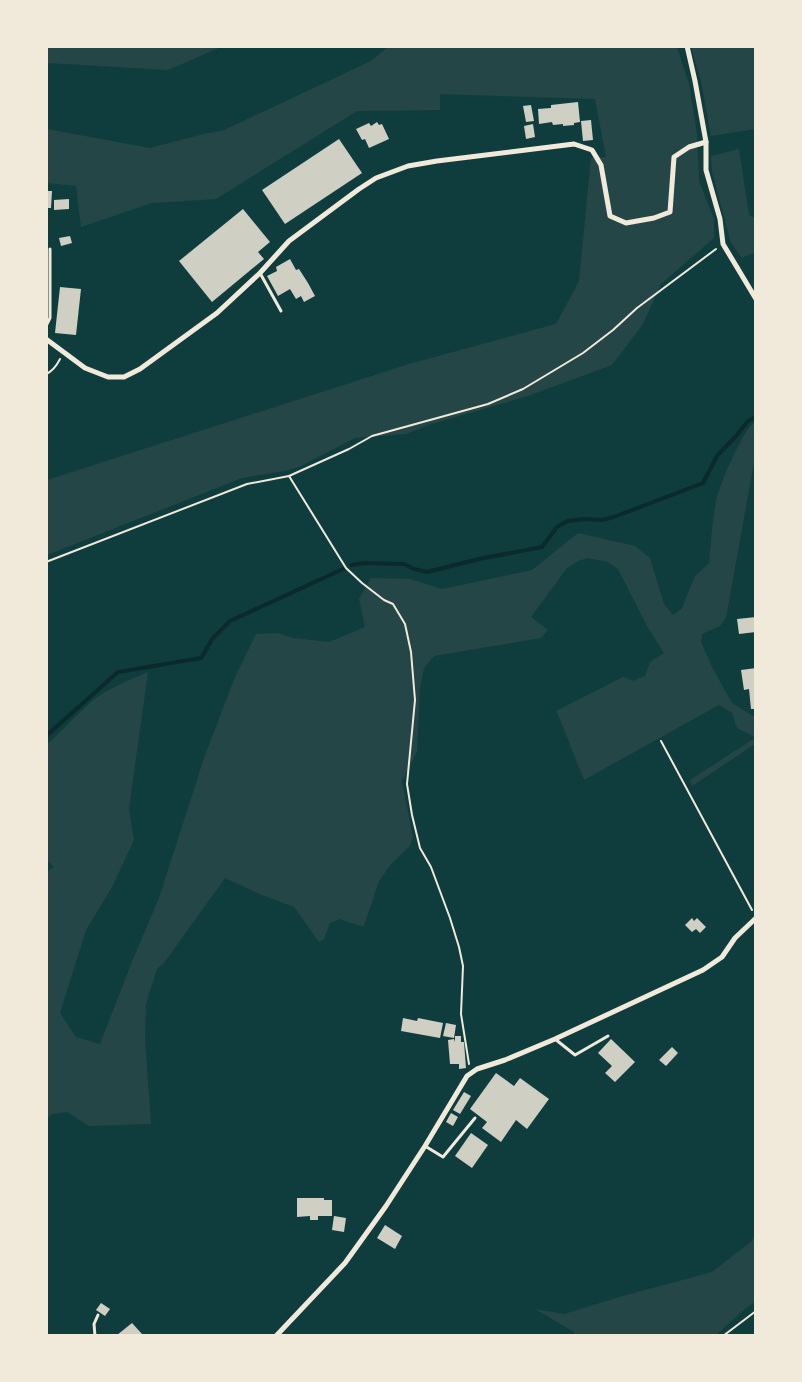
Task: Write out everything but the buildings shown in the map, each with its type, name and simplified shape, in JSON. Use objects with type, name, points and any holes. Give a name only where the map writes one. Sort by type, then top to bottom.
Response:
[{"type":"street","points":[[687,46],[706,142],[706,170],[720,219],[723,244],[756,299]]},
{"type":"street","points":[[46,339],[85,368],[108,377],[124,377],[140,369],[217,313],[289,242],[359,189],[376,178],[408,166],[574,144],[592,150],[601,165],[610,216],[626,223],[654,218],[670,212],[674,157],[689,147],[706,142]]},
{"type":"street","points":[[276,1335],[345,1263],[386,1206],[467,1076],[477,1069],[555,1039],[704,970],[722,957],[735,938],[756,917]]},
{"type":"lane","points":[[46,326],[50,318],[50,249]]},
{"type":"lane","points":[[260,273],[281,311]]},
{"type":"lane","points":[[555,1039],[574,1055],[608,1036]]},
{"type":"lane","points":[[425,1146],[443,1157],[474,1118]]},
{"type":"lane","points":[[95,1335],[94,1324],[98,1315]]},
{"type":"path","points":[[46,562],[247,484],[290,476],[372,436],[488,404],[523,389],[583,353],[723,244]]},
{"type":"path","points":[[46,374],[56,366],[63,352]]},
{"type":"path","points":[[290,476],[346,568],[384,600],[393,604],[405,624],[411,652],[415,700],[408,784],[412,815],[420,848],[431,867],[459,947],[463,966],[461,1014],[471,1073]]},
{"type":"path","points":[[661,741],[756,917]]},
{"type":"path","points":[[723,1335],[756,1311]]},
{"type":"shaded area","points":[[46,47],[221,47],[168,70],[47,63]]},
{"type":"shaded area","points":[[388,47],[677,47],[689,84],[697,134],[699,181],[714,219],[714,238],[661,284],[643,324],[612,365],[528,396],[428,425],[406,434],[355,438],[299,467],[242,478],[47,555],[47,480],[409,364],[556,324],[579,281],[591,158],[606,157],[595,99],[440,94],[440,110],[357,111],[216,199],[152,203],[81,227],[76,186],[47,183],[47,129],[150,148],[224,130],[371,61]]},
{"type":"shaded area","points":[[691,47],[755,47],[755,129],[711,136],[701,81]]},
{"type":"shaded area","points":[[739,149],[749,215],[756,219],[755,252],[742,258],[731,243],[712,172],[711,156]]},
{"type":"shaded area","points":[[755,422],[755,462],[726,618],[720,626],[702,634],[701,642],[732,703],[755,717],[755,737],[737,728],[732,713],[719,705],[584,780],[556,711],[623,677],[633,681],[645,676],[650,662],[664,653],[648,628],[618,569],[608,562],[588,558],[578,561],[567,568],[531,617],[548,630],[541,638],[434,656],[424,668],[420,688],[417,752],[402,781],[413,838],[409,847],[391,864],[379,881],[364,926],[340,919],[330,923],[324,939],[319,942],[294,907],[225,878],[164,963],[157,969],[146,1004],[145,1039],[151,1124],[89,1126],[67,1112],[52,1114],[47,1118],[46,873],[54,867],[47,860],[47,744],[97,697],[148,672],[129,809],[134,840],[112,887],[86,930],[60,1013],[76,1037],[100,1044],[159,898],[204,758],[235,677],[256,634],[278,633],[293,638],[329,642],[365,627],[359,599],[371,578],[410,579],[442,589],[532,570],[578,533],[635,546],[650,558],[664,604],[673,615],[682,608],[695,576],[709,563],[718,494],[738,446]]},
{"type":"shaded area","points":[[755,738],[755,744],[692,786],[690,780]]},
{"type":"shaded area","points":[[755,1233],[755,1302],[716,1335],[574,1335],[574,1332],[535,1309],[564,1314],[712,1272],[752,1241]]},
{"type":"waterway","points":[[351,565],[404,564],[427,572],[542,547],[557,527],[567,521],[602,520],[614,517],[703,483],[717,456],[748,421],[756,417]]},
{"type":"waterway","points":[[46,736],[118,672],[201,658],[213,638],[230,621],[343,569]]}]
